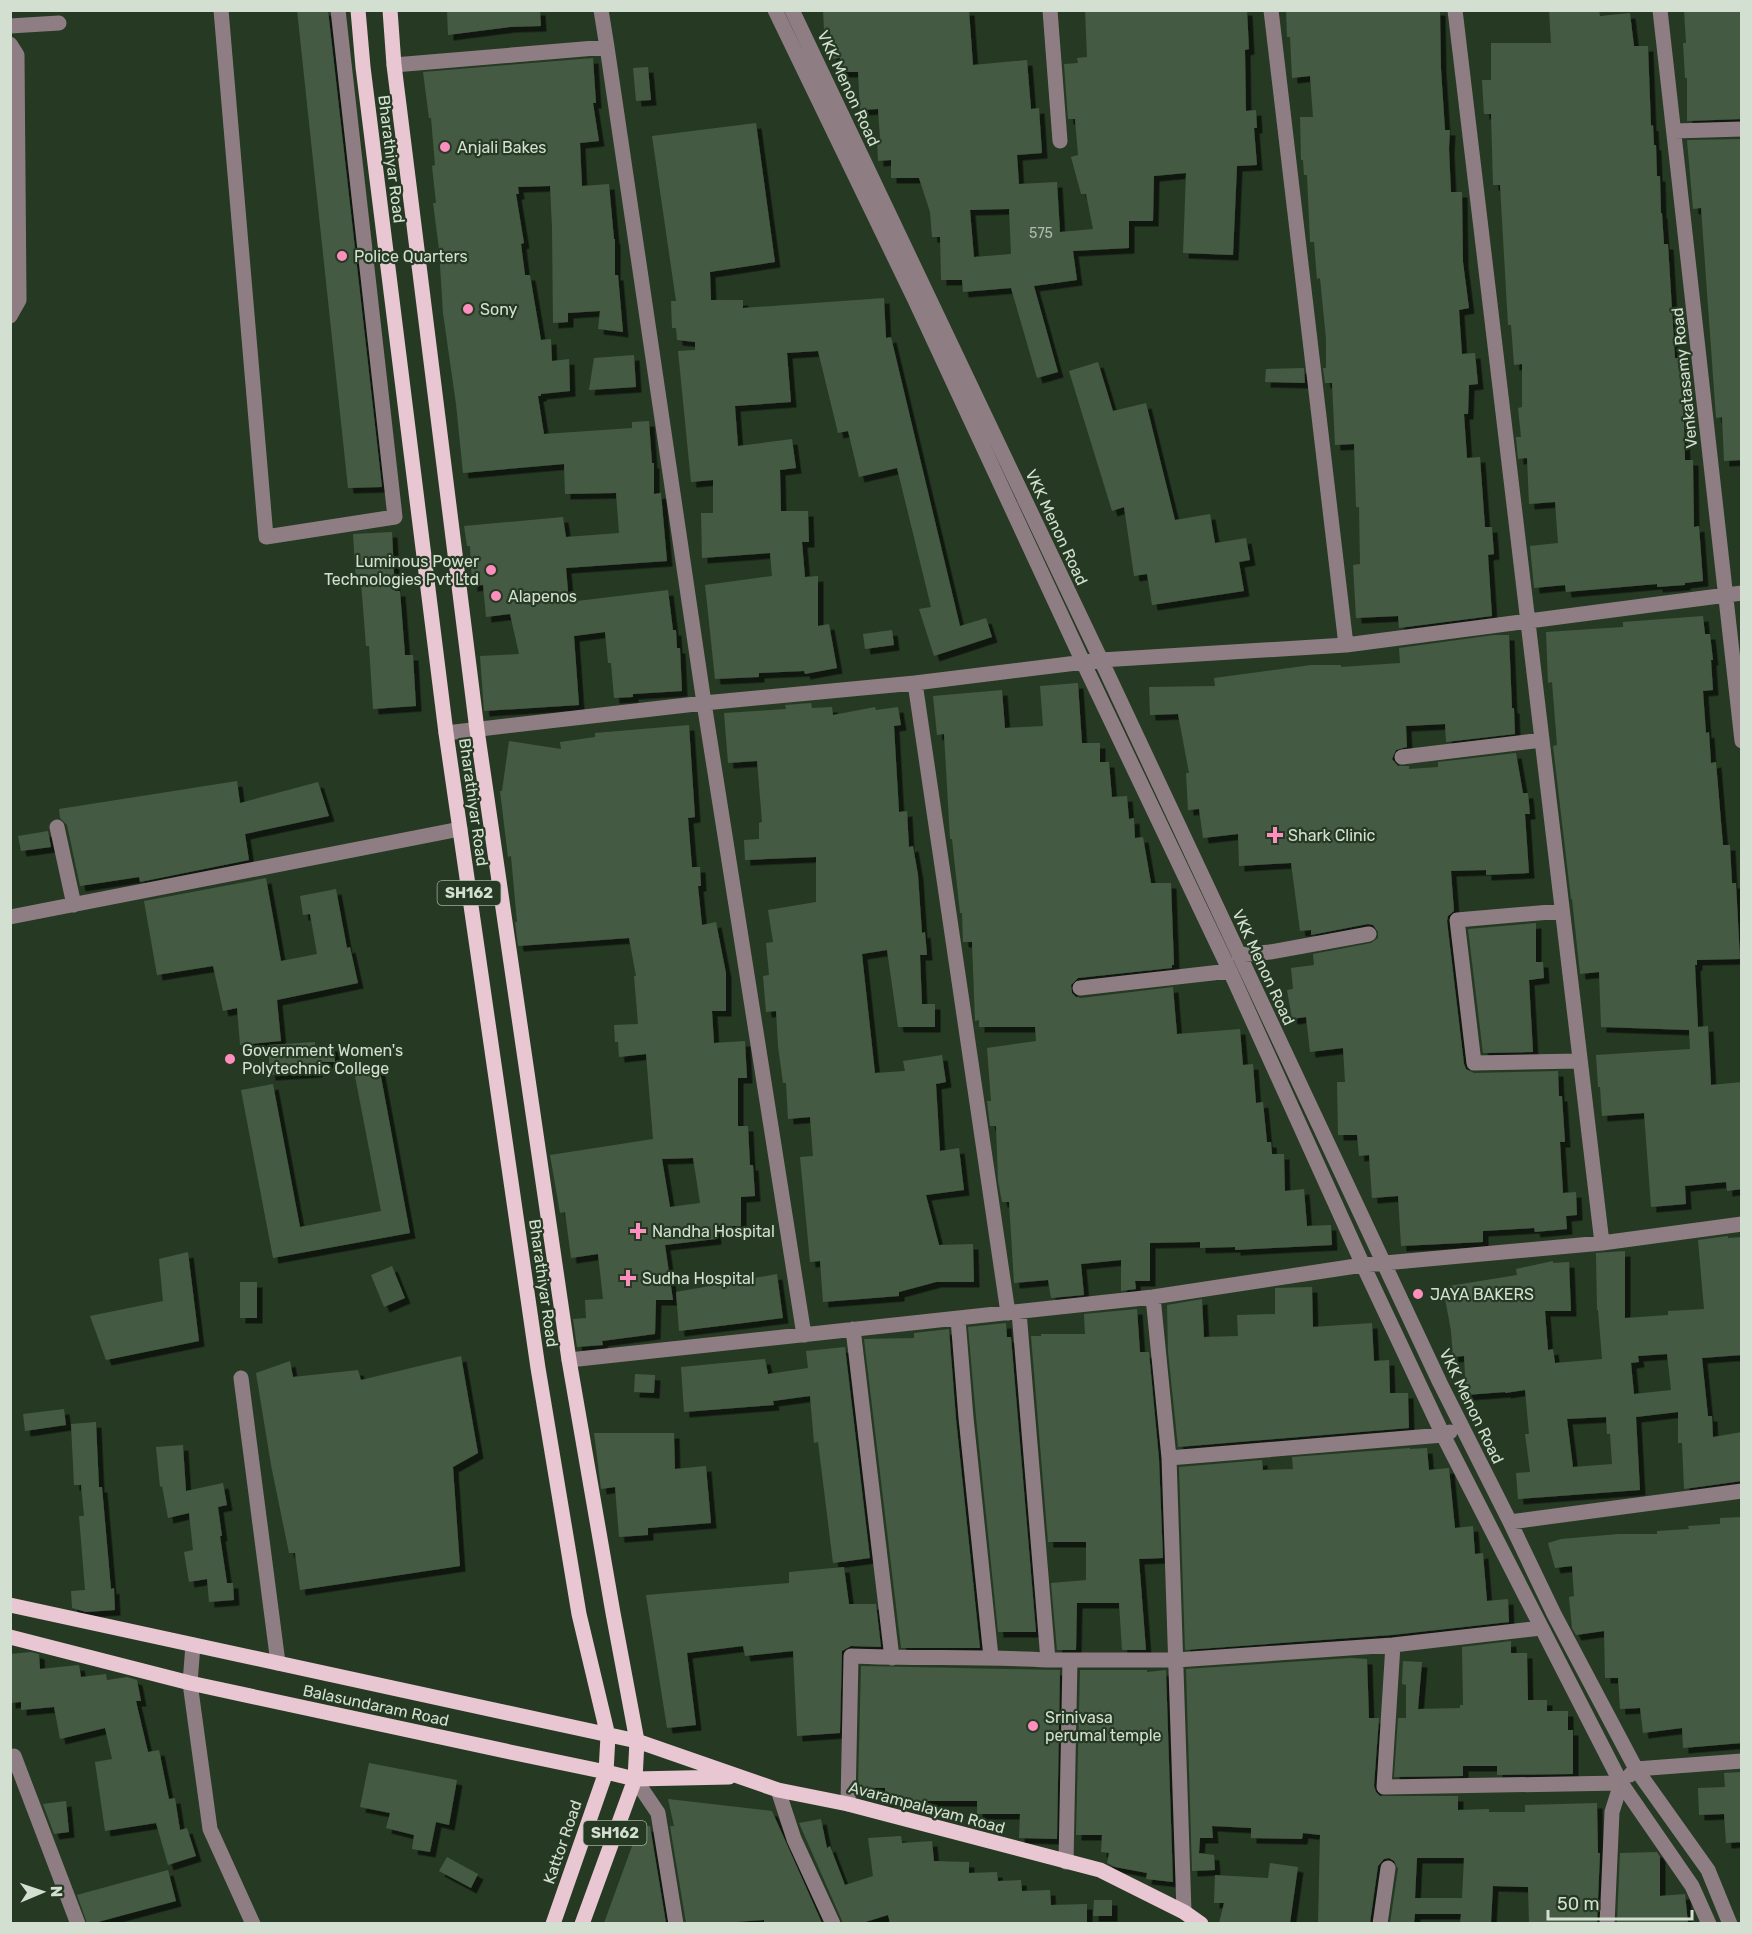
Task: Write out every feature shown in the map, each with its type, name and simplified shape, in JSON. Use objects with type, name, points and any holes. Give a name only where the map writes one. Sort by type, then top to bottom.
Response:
[{"type":"main road","name":"Bharathiyar Road","points":[[358,10],[363,67],[446,734],[538,1368],[579,1614],[608,1736],[606,1772]]},
{"type":"main road","name":"Bharathiyar Road","points":[[390,10],[394,65],[477,730],[570,1360],[637,1741]]},
{"type":"main road","name":"Balasundaram Road","points":[[10,1605],[637,1741]]},
{"type":"main road","name":"Balasundaram Road","points":[[10,1637],[190,1683],[635,1779],[738,1777]]},
{"type":"main road","name":"Avarampalayam Road","points":[[637,1741],[778,1790],[848,1804],[1066,1862],[1101,1869],[1184,1912],[1200,1923]]},
{"type":"main road","name":"SH162","points":[[582,1923],[635,1779],[637,1741]]},
{"type":"main road","name":"Kattor Road","points":[[553,1923],[606,1772]]},
{"type":"street","points":[[221,10],[266,537],[395,517],[338,10]]},
{"type":"street","points":[[601,10],[704,703],[804,1335]]},
{"type":"street","name":"VKK Menon Road","points":[[775,10],[915,300],[1230,971],[1443,1435],[1621,1783],[1692,1886],[1709,1923]]},
{"type":"street","name":"VKK Menon Road","points":[[792,10],[1462,1428],[1554,1614],[1636,1769],[1708,1870],[1730,1923]]},
{"type":"street","points":[[1050,10],[1060,141]]},
{"type":"street","points":[[1271,10],[1346,645]]},
{"type":"street","points":[[1455,10],[1602,1243]]},
{"type":"street","name":"Venkatasamy Road","points":[[1660,10],[1734,594],[1742,741]]},
{"type":"street","points":[[10,26],[59,23]]},
{"type":"street","points":[[10,44],[18,55],[19,300],[10,316]]},
{"type":"street","points":[[394,65],[607,47]]},
{"type":"street","points":[[1674,131],[1742,129]]},
{"type":"street","points":[[446,734],[704,703],[915,683],[1101,660],[1346,645],[1734,594]]},
{"type":"street","points":[[915,683],[1014,1312],[1048,1660]]},
{"type":"street","points":[[1401,757],[1542,740]]},
{"type":"street","points":[[57,827],[74,905]]},
{"type":"street","points":[[10,917],[460,830]]},
{"type":"street","points":[[1562,911],[1457,920],[1472,1051],[1474,1063],[1580,1061]]},
{"type":"street","points":[[1239,955],[1270,952],[1369,933]]},
{"type":"street","points":[[1080,988],[1230,971]]},
{"type":"street","points":[[570,1360],[1153,1297],[1384,1262],[1602,1243],[1742,1224]]},
{"type":"street","points":[[1153,1297],[1169,1458],[1184,1912]]},
{"type":"street","points":[[958,1319],[991,1657]]},
{"type":"street","points":[[853,1329],[892,1658]]},
{"type":"street","points":[[241,1378],[278,1663]]},
{"type":"street","points":[[1169,1458],[1443,1435],[1462,1428]]},
{"type":"street","points":[[1510,1522],[1742,1491]]},
{"type":"street","points":[[848,1804],[851,1656],[1176,1660],[1393,1645],[1540,1628]]},
{"type":"street","points":[[194,1645],[190,1683],[210,1829],[253,1923]]},
{"type":"street","points":[[1393,1645],[1384,1787],[1621,1783]]},
{"type":"street","points":[[1066,1862],[1070,1659]]},
{"type":"street","points":[[14,1756],[78,1923]]},
{"type":"street","points":[[1607,1923],[1612,1812],[1621,1783],[1636,1769],[1742,1761]]},
{"type":"street","points":[[635,1779],[658,1814],[676,1923]]},
{"type":"street","points":[[778,1790],[794,1839],[833,1923]]},
{"type":"street","points":[[1380,1923],[1388,1868]]},
{"type":"building","name":"Police Quarters","points":[[297,10],[328,10],[382,487],[348,488]]},
{"type":"building","points":[[447,10],[540,10],[541,26],[510,27],[448,35]]},
{"type":"building","points":[[823,10],[969,10],[973,65],[1027,60],[1031,109],[1039,108],[1042,153],[1017,155],[1019,184],[1057,182],[1060,232],[1093,229],[1086,194],[1081,194],[1071,157],[1078,155],[1075,119],[1068,119],[1064,64],[1078,63],[1077,58],[1087,57],[1085,10],[1247,10],[1249,49],[1245,50],[1246,111],[1256,110],[1257,128],[1254,128],[1257,165],[1237,166],[1233,255],[1183,253],[1186,173],[1154,176],[1153,221],[1129,221],[1129,248],[1073,251],[1077,280],[1034,286],[1058,372],[1037,378],[1011,288],[963,292],[962,280],[941,280],[940,237],[932,237],[930,212],[919,178],[891,178],[891,160],[878,161],[877,138],[880,138],[878,109],[860,110],[858,72],[840,72],[840,58],[831,59],[830,30],[824,30]],"holes":[[[1009,209],[1011,254],[974,257],[970,210]]]},
{"type":"building","points":[[1286,10],[1440,10],[1445,130],[1450,130],[1451,192],[1462,192],[1463,262],[1469,308],[1459,310],[1462,354],[1475,353],[1478,384],[1469,385],[1468,414],[1464,414],[1467,458],[1480,457],[1485,527],[1492,527],[1494,554],[1488,555],[1492,616],[1399,628],[1398,616],[1356,618],[1353,565],[1360,564],[1359,507],[1356,507],[1354,444],[1335,445],[1332,383],[1325,383],[1323,368],[1326,368],[1326,339],[1320,278],[1317,279],[1314,242],[1310,242],[1307,175],[1304,175],[1303,160],[1301,160],[1300,117],[1313,117],[1310,76],[1292,78]]},
{"type":"building","points":[[1549,10],[1599,10],[1600,16],[1630,13],[1634,46],[1648,46],[1651,126],[1653,125],[1654,145],[1656,145],[1657,176],[1660,176],[1664,244],[1668,244],[1675,358],[1679,358],[1685,460],[1693,460],[1694,527],[1699,526],[1703,581],[1685,583],[1685,585],[1657,587],[1657,584],[1566,592],[1565,585],[1534,588],[1530,546],[1558,543],[1555,502],[1529,504],[1527,458],[1518,459],[1516,437],[1521,437],[1518,408],[1522,407],[1522,364],[1514,365],[1511,325],[1508,325],[1500,185],[1493,185],[1491,114],[1484,114],[1482,80],[1491,80],[1491,43],[1551,43]]},
{"type":"building","points":[[1684,10],[1742,10],[1742,119],[1687,121],[1687,78],[1685,78],[1683,43],[1686,43]]},
{"type":"building","points":[[593,58],[596,103],[593,103],[599,141],[580,143],[582,186],[609,184],[615,239],[615,275],[618,275],[623,332],[598,329],[600,311],[568,313],[568,322],[553,323],[550,186],[518,187],[519,194],[516,194],[524,243],[521,244],[525,275],[530,275],[541,340],[551,339],[552,361],[569,359],[570,391],[538,396],[544,434],[632,428],[632,422],[649,421],[652,463],[654,463],[654,494],[661,493],[667,561],[566,568],[569,602],[668,590],[673,630],[676,630],[677,648],[680,648],[682,691],[633,694],[633,697],[614,698],[605,632],[574,636],[579,705],[484,711],[480,656],[519,654],[510,614],[486,617],[483,585],[472,586],[470,546],[467,546],[464,526],[563,517],[566,537],[619,533],[616,493],[565,494],[564,464],[463,473],[443,313],[439,249],[433,203],[436,203],[432,166],[435,165],[431,118],[429,118],[423,72]]},
{"type":"building","points":[[648,67],[651,100],[636,101],[633,68]]},
{"type":"building","points":[[756,123],[775,262],[710,272],[711,300],[743,300],[743,308],[884,298],[886,338],[891,337],[960,626],[986,618],[992,637],[934,656],[919,609],[931,607],[897,468],[859,477],[848,431],[838,433],[818,351],[787,353],[791,402],[735,406],[738,446],[792,439],[796,468],[780,470],[781,511],[808,511],[809,542],[802,542],[805,577],[818,576],[818,626],[829,624],[837,668],[805,674],[804,671],[759,673],[759,677],[715,679],[705,585],[772,576],[770,553],[702,558],[701,513],[713,513],[713,480],[691,482],[678,351],[695,350],[695,342],[677,340],[676,328],[672,328],[671,301],[676,301],[652,136]]},
{"type":"building","points":[[1742,139],[1742,340],[1740,340],[1742,460],[1724,461],[1722,417],[1716,418],[1701,208],[1693,209],[1687,140]]},
{"type":"building","points":[[634,355],[636,387],[589,390],[594,358]]},
{"type":"building","points":[[1098,362],[1113,411],[1146,403],[1175,520],[1210,514],[1215,543],[1246,538],[1250,560],[1239,562],[1244,591],[1152,605],[1147,574],[1134,576],[1124,507],[1112,511],[1069,371]]},
{"type":"building","points":[[1304,368],[1305,383],[1265,382],[1266,369]]},
{"type":"building","points":[[392,532],[395,591],[400,591],[405,655],[413,655],[416,706],[373,709],[369,646],[366,646],[361,582],[356,582],[353,534]]},
{"type":"building","points":[[1703,616],[1705,634],[1710,634],[1713,660],[1711,660],[1713,690],[1703,691],[1706,733],[1709,732],[1711,763],[1716,762],[1723,845],[1730,845],[1732,883],[1736,883],[1740,959],[1697,960],[1697,965],[1695,965],[1698,1027],[1708,1026],[1711,1085],[1742,1082],[1742,1189],[1727,1191],[1726,1182],[1685,1186],[1686,1204],[1651,1207],[1644,1113],[1602,1116],[1596,1055],[1690,1049],[1689,1030],[1601,1027],[1599,972],[1580,974],[1553,746],[1557,745],[1552,682],[1548,683],[1546,632],[1623,627],[1623,622]]},
{"type":"building","points":[[892,630],[894,645],[865,649],[863,634]]},
{"type":"building","points":[[1509,635],[1515,734],[1446,742],[1445,724],[1406,726],[1407,747],[1396,750],[1392,759],[1398,766],[1409,766],[1409,769],[1438,767],[1438,762],[1516,753],[1523,793],[1528,793],[1530,814],[1525,814],[1529,873],[1486,875],[1486,870],[1451,871],[1454,911],[1448,916],[1447,921],[1464,1064],[1466,1069],[1474,1073],[1558,1071],[1565,1142],[1560,1142],[1563,1193],[1576,1192],[1577,1215],[1566,1216],[1567,1229],[1535,1232],[1534,1228],[1483,1231],[1483,1242],[1401,1246],[1398,1196],[1372,1198],[1369,1155],[1359,1156],[1357,1135],[1338,1135],[1337,1082],[1345,1082],[1343,1048],[1310,1052],[1306,1017],[1292,1019],[1287,990],[1293,989],[1291,968],[1314,965],[1313,954],[1371,943],[1378,938],[1378,932],[1373,925],[1368,924],[1311,935],[1311,930],[1300,931],[1291,863],[1239,866],[1238,834],[1203,838],[1199,809],[1188,810],[1186,773],[1189,773],[1178,714],[1150,715],[1149,687],[1215,686],[1214,678],[1311,665],[1341,665],[1341,667],[1400,663],[1399,648]]},
{"type":"building","points":[[1078,683],[1082,743],[1100,743],[1100,762],[1109,762],[1112,797],[1127,796],[1129,819],[1134,818],[1135,838],[1143,837],[1151,883],[1171,883],[1174,965],[1172,968],[1078,978],[1071,985],[1072,993],[1081,998],[1173,987],[1177,1034],[1240,1029],[1243,1065],[1253,1064],[1256,1103],[1263,1102],[1267,1142],[1271,1142],[1272,1154],[1284,1154],[1285,1191],[1304,1189],[1307,1226],[1331,1225],[1332,1245],[1235,1250],[1235,1247],[1200,1248],[1200,1242],[1150,1243],[1150,1281],[1135,1281],[1136,1289],[1121,1291],[1121,1260],[1081,1264],[1084,1295],[1051,1298],[1048,1280],[1014,1283],[1009,1202],[1002,1202],[998,1181],[996,1126],[990,1126],[987,1101],[991,1101],[987,1048],[1036,1041],[1035,1027],[979,1027],[979,1020],[975,1021],[972,942],[963,942],[962,913],[960,913],[952,839],[950,839],[944,734],[937,735],[933,696],[1002,690],[1005,728],[1043,726],[1040,686]]},
{"type":"building","points":[[811,703],[812,708],[832,707],[833,715],[875,707],[876,710],[898,707],[901,725],[894,726],[899,812],[907,811],[909,847],[913,846],[918,875],[922,933],[925,932],[927,955],[920,955],[922,1004],[935,1004],[935,1027],[898,1027],[887,950],[862,954],[875,1073],[905,1071],[903,1061],[942,1055],[946,1082],[936,1084],[940,1151],[959,1148],[964,1190],[926,1195],[939,1245],[973,1244],[974,1282],[936,1282],[899,1292],[899,1296],[823,1302],[820,1261],[810,1262],[800,1157],[813,1156],[810,1117],[788,1119],[786,1083],[783,1083],[776,1011],[766,1012],[763,976],[769,975],[766,943],[773,942],[768,910],[816,902],[816,857],[745,860],[744,840],[759,839],[759,823],[762,822],[757,761],[728,763],[724,713],[786,709],[785,705]]},
{"type":"building","points":[[689,725],[695,817],[688,818],[692,867],[700,867],[701,886],[698,886],[702,925],[716,922],[726,973],[726,1011],[712,1011],[714,1043],[745,1041],[747,1078],[738,1078],[738,1126],[748,1126],[750,1165],[753,1165],[755,1196],[741,1197],[741,1226],[715,1226],[716,1239],[665,1245],[673,1300],[656,1300],[655,1334],[602,1341],[603,1345],[577,1347],[573,1319],[586,1318],[585,1300],[603,1299],[598,1254],[571,1258],[565,1212],[560,1213],[550,1155],[653,1139],[646,1054],[619,1057],[618,1042],[615,1042],[614,1025],[638,1024],[634,976],[636,976],[629,938],[518,946],[511,856],[508,857],[500,791],[502,791],[509,741],[561,749],[560,742],[595,737],[595,733]],"holes":[[[693,1158],[700,1203],[670,1207],[662,1159]]]},
{"type":"building","points":[[237,781],[240,803],[318,782],[329,816],[245,834],[249,860],[140,882],[139,877],[80,886],[67,825],[60,818],[59,809]]},
{"type":"building","points":[[48,831],[51,847],[21,851],[18,836]]},
{"type":"building","points":[[266,878],[281,961],[317,954],[310,914],[303,915],[300,896],[336,889],[347,948],[350,947],[358,983],[277,1000],[281,1041],[240,1045],[237,1008],[223,1011],[213,966],[157,975],[144,901]]},
{"type":"building","points":[[1536,923],[1536,962],[1543,962],[1544,978],[1529,980],[1533,1052],[1483,1053],[1468,929]]},
{"type":"building","points":[[315,1042],[315,1046],[334,1046],[335,1062],[316,1062],[317,1072],[270,1075],[268,1045]]},
{"type":"building","points":[[379,1066],[410,1233],[273,1258],[241,1090],[273,1084],[300,1227],[381,1211],[354,1071]]},
{"type":"building","points":[[1728,1236],[1728,1238],[1742,1237],[1742,1355],[1702,1358],[1708,1416],[1712,1416],[1713,1437],[1742,1432],[1742,1481],[1684,1489],[1682,1443],[1678,1443],[1678,1412],[1636,1417],[1640,1490],[1518,1499],[1516,1473],[1530,1472],[1525,1434],[1529,1434],[1525,1390],[1466,1395],[1464,1356],[1453,1357],[1443,1287],[1517,1275],[1516,1269],[1553,1261],[1553,1263],[1569,1262],[1571,1311],[1545,1311],[1548,1350],[1553,1349],[1555,1363],[1602,1359],[1597,1310],[1596,1253],[1625,1251],[1625,1318],[1668,1315],[1668,1311],[1704,1309],[1698,1240]],"holes":[[[1667,1354],[1671,1390],[1634,1394],[1631,1363],[1639,1362],[1638,1356]],[[1606,1417],[1607,1434],[1610,1434],[1612,1464],[1573,1467],[1567,1419]]]},
{"type":"building","points":[[188,1252],[199,1341],[106,1360],[90,1316],[163,1301],[159,1259]]},
{"type":"building","points":[[392,1266],[405,1298],[384,1307],[371,1275]]},
{"type":"building","points":[[777,1274],[783,1318],[679,1331],[676,1292]]},
{"type":"building","points":[[240,1282],[257,1282],[257,1318],[240,1318]]},
{"type":"building","points":[[1312,1287],[1313,1327],[1372,1323],[1374,1361],[1389,1360],[1390,1393],[1408,1393],[1409,1428],[1178,1447],[1168,1352],[1167,1305],[1202,1299],[1204,1337],[1238,1336],[1237,1315],[1275,1314],[1275,1288]]},
{"type":"building","points":[[1137,1309],[1140,1352],[1149,1352],[1159,1459],[1163,1558],[1139,1559],[1146,1650],[1122,1650],[1119,1603],[1077,1603],[1076,1650],[1057,1650],[1051,1583],[1086,1580],[1086,1542],[1048,1542],[1031,1336],[1085,1334],[1084,1314]]},
{"type":"building","points":[[1006,1323],[1007,1337],[1011,1337],[1036,1632],[998,1632],[976,1417],[968,1327]]},
{"type":"building","points":[[949,1329],[980,1648],[901,1648],[864,1339],[914,1338],[914,1333]]},
{"type":"building","points":[[845,1347],[870,1558],[833,1563],[818,1442],[814,1443],[810,1396],[773,1401],[774,1405],[684,1412],[681,1367],[765,1359],[768,1374],[808,1368],[806,1351]]},
{"type":"building","points":[[461,1356],[478,1453],[453,1467],[460,1566],[300,1590],[295,1553],[289,1553],[271,1465],[256,1373],[290,1361],[293,1377],[358,1370],[361,1380]]},
{"type":"building","points":[[635,1374],[655,1375],[654,1393],[634,1392]]},
{"type":"building","points":[[64,1409],[66,1425],[25,1431],[23,1414]]},
{"type":"building","points":[[96,1422],[99,1487],[102,1487],[115,1610],[86,1612],[72,1608],[71,1591],[85,1590],[79,1516],[84,1516],[81,1485],[74,1485],[71,1424]]},
{"type":"building","points":[[594,1433],[674,1433],[675,1469],[706,1466],[711,1523],[648,1528],[648,1535],[619,1537],[615,1487],[601,1489]]},
{"type":"building","points":[[183,1445],[186,1491],[223,1483],[227,1505],[218,1507],[222,1536],[220,1536],[227,1583],[233,1583],[234,1600],[209,1602],[207,1579],[189,1582],[184,1552],[193,1550],[189,1513],[168,1518],[162,1486],[160,1487],[156,1447]]},
{"type":"building","points":[[1427,1448],[1429,1470],[1449,1468],[1455,1528],[1473,1526],[1475,1554],[1483,1553],[1487,1601],[1508,1599],[1509,1622],[1392,1635],[1185,1650],[1179,1467],[1262,1460],[1263,1470],[1293,1469],[1292,1457]]},
{"type":"building","points":[[1742,1517],[1742,1743],[1683,1748],[1682,1728],[1643,1733],[1640,1708],[1620,1709],[1618,1678],[1605,1678],[1604,1631],[1576,1635],[1572,1628],[1569,1597],[1574,1596],[1572,1566],[1555,1568],[1548,1543],[1561,1539],[1618,1534],[1657,1534],[1657,1531],[1689,1529],[1688,1526],[1720,1524],[1720,1518]]},
{"type":"building","points":[[844,1567],[849,1604],[876,1604],[881,1647],[851,1646],[842,1651],[840,1733],[797,1736],[793,1651],[745,1656],[743,1646],[687,1653],[696,1725],[667,1728],[646,1595],[789,1583],[789,1572]]},
{"type":"building","points":[[1511,1641],[1511,1653],[1527,1653],[1528,1700],[1547,1700],[1547,1711],[1568,1711],[1568,1730],[1573,1730],[1573,1774],[1497,1775],[1497,1766],[1463,1766],[1463,1776],[1394,1777],[1398,1718],[1406,1718],[1406,1685],[1402,1684],[1403,1661],[1422,1662],[1418,1709],[1460,1708],[1460,1705],[1463,1705],[1462,1647]]},
{"type":"building","points":[[31,1652],[39,1654],[40,1669],[79,1665],[81,1677],[106,1674],[107,1680],[127,1677],[137,1680],[141,1701],[136,1701],[148,1752],[159,1750],[169,1799],[175,1798],[180,1830],[187,1828],[196,1856],[168,1865],[156,1823],[105,1831],[95,1762],[112,1759],[105,1728],[60,1739],[54,1707],[21,1710],[21,1702],[10,1703],[10,1654]]},
{"type":"building","points":[[1351,1658],[1367,1659],[1369,1718],[1379,1718],[1374,1786],[1376,1792],[1380,1796],[1458,1796],[1458,1810],[1489,1809],[1489,1812],[1525,1812],[1525,1805],[1597,1803],[1598,1853],[1600,1853],[1597,1923],[1529,1923],[1528,1887],[1493,1886],[1491,1923],[1460,1923],[1461,1914],[1415,1914],[1414,1923],[1390,1923],[1398,1869],[1394,1861],[1389,1858],[1384,1859],[1378,1866],[1370,1923],[1318,1923],[1320,1835],[1303,1833],[1302,1839],[1251,1838],[1251,1828],[1212,1826],[1213,1838],[1200,1838],[1199,1853],[1214,1855],[1215,1870],[1192,1871],[1186,1669]],"holes":[[[1417,1858],[1464,1858],[1462,1898],[1415,1898]]]},
{"type":"building","points":[[861,1666],[1060,1670],[1057,1839],[1019,1838],[1020,1814],[977,1814],[977,1801],[885,1801],[885,1788],[858,1788]]},
{"type":"building","points":[[1080,1670],[1147,1670],[1147,1672],[1166,1670],[1173,1882],[1146,1879],[1147,1873],[1115,1867],[1107,1863],[1109,1853],[1101,1852],[1102,1835],[1076,1835]]},
{"type":"building","points":[[369,1763],[457,1780],[449,1825],[436,1822],[430,1852],[412,1849],[414,1835],[386,1828],[390,1813],[360,1807]]},
{"type":"building","points":[[1742,1772],[1742,1842],[1726,1843],[1724,1814],[1699,1815],[1698,1788],[1725,1787],[1724,1773]]},
{"type":"building","points":[[668,1799],[772,1811],[822,1923],[764,1923],[764,1920],[686,1923],[670,1826],[674,1826]]},
{"type":"building","points":[[66,1801],[69,1832],[54,1834],[43,1804]]},
{"type":"building","points":[[821,1819],[827,1848],[830,1846],[845,1885],[873,1876],[868,1838],[901,1836],[902,1843],[932,1841],[934,1861],[969,1862],[969,1873],[997,1872],[998,1881],[1021,1880],[1022,1891],[1050,1890],[1051,1905],[1087,1904],[1087,1923],[890,1923],[888,1915],[862,1923],[843,1923],[799,1823]]},
{"type":"building","points":[[650,1826],[666,1923],[604,1923],[639,1827]]},
{"type":"building","points":[[1657,1852],[1660,1857],[1660,1896],[1685,1894],[1688,1923],[1617,1923],[1620,1853]]},
{"type":"building","points":[[447,1857],[478,1874],[471,1888],[439,1871]]},
{"type":"building","points":[[1270,1863],[1298,1867],[1290,1923],[1219,1923],[1224,1903],[1214,1903],[1215,1875],[1268,1878]]},
{"type":"building","points":[[168,1870],[176,1901],[87,1923],[77,1895]]},
{"type":"building","points":[[1094,1900],[1112,1900],[1112,1916],[1093,1916]]},
{"type":"place","name":"Anjali Bakes","points":[[445,147]]},
{"type":"place","name":"Police Quarters","points":[[342,256]]},
{"type":"place","name":"Sony","points":[[468,309]]},
{"type":"place","name":"Luminous Power Technologies Pvt Ltd","points":[[491,570]]},
{"type":"place","name":"Alapenos","points":[[496,596]]},
{"type":"place","name":"Shark Clinic","points":[[1275,835]]},
{"type":"place","name":"Government Women's Polytechnic College","points":[[230,1059]]},
{"type":"place","name":"Nandha Hospital","points":[[638,1231]]},
{"type":"place","name":"Sudha Hospital","points":[[628,1278]]},
{"type":"place","name":"JAYA BAKERS","points":[[1418,1294]]},
{"type":"place","name":"Srinivasa perumal temple","points":[[1033,1726]]}]
